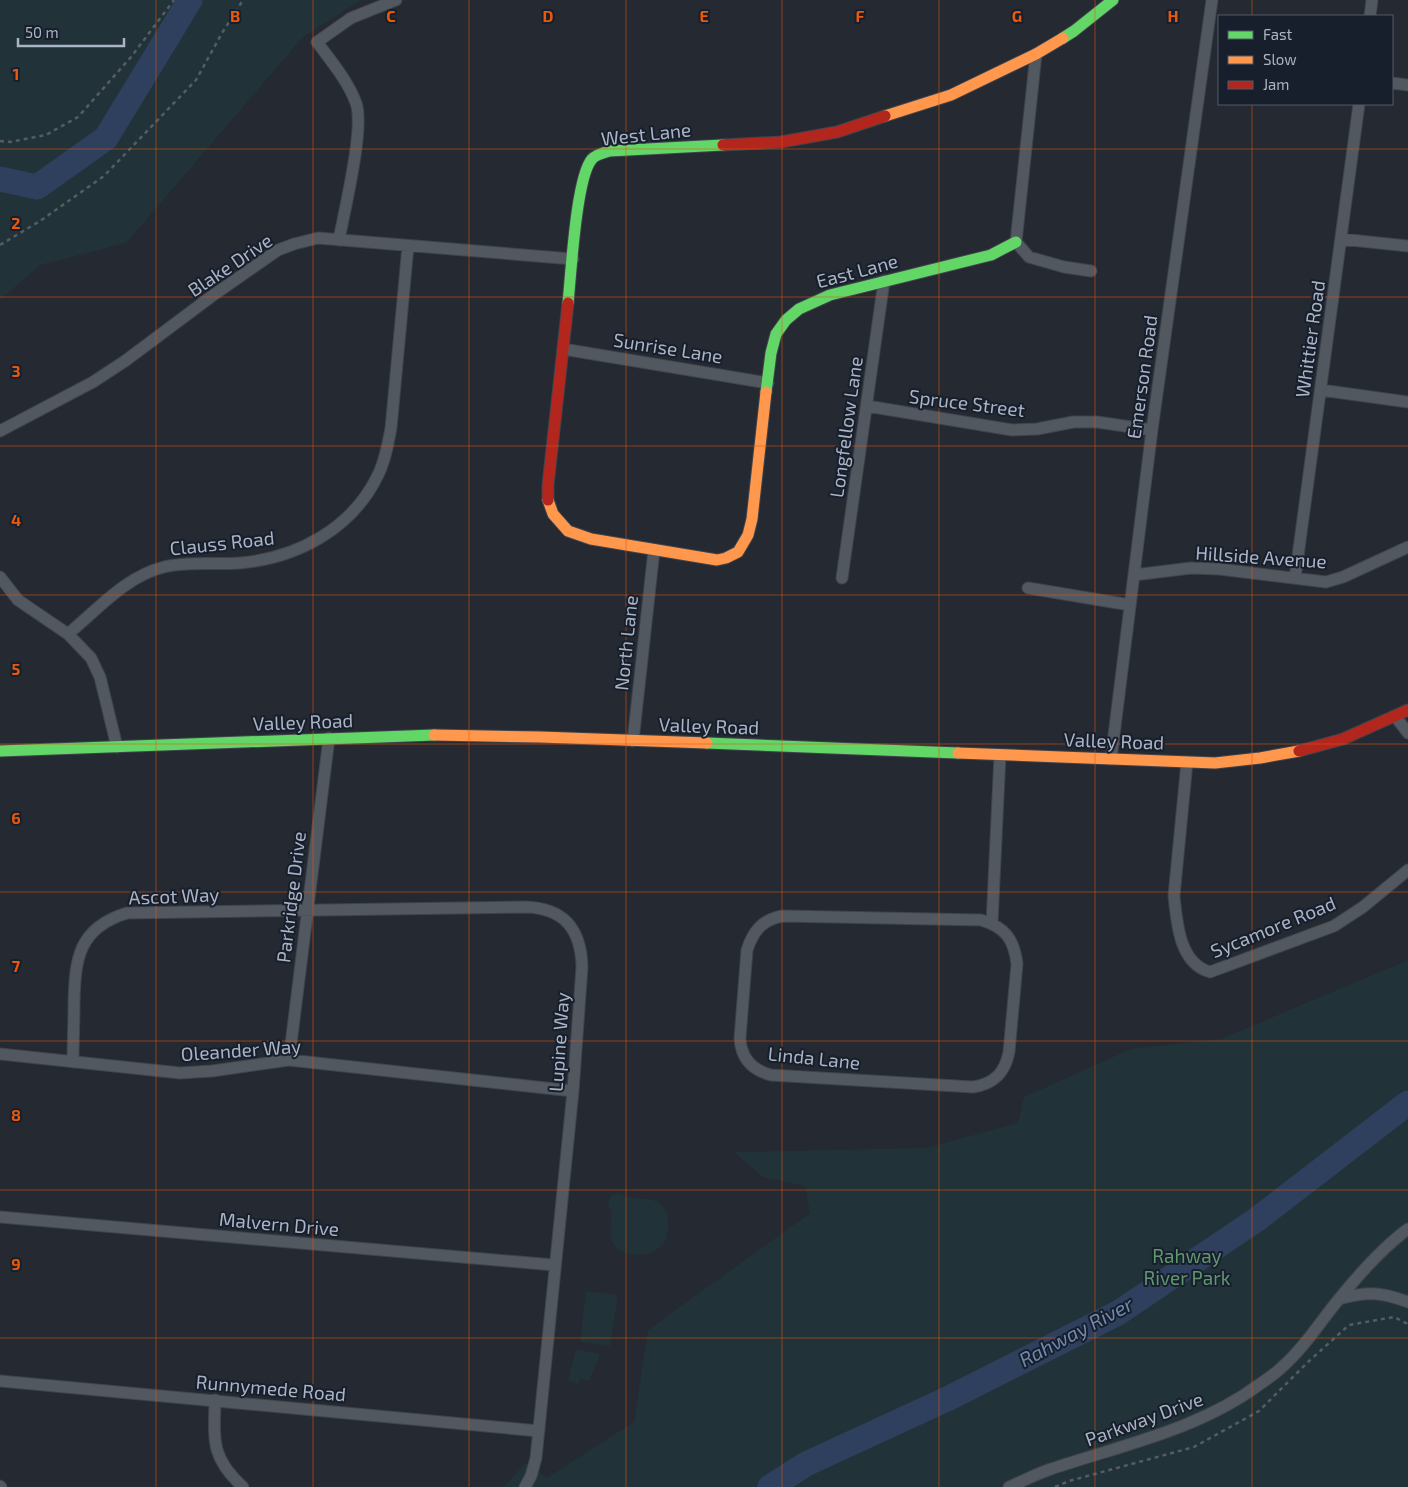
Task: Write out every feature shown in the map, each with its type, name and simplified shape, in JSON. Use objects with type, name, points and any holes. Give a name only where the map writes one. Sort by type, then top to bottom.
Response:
[{"type":"street","points":[[339,240],[358,134],[357,105],[346,82],[317,42],[351,18],[396,0]]},
{"type":"street","name":"West Lane","points":[[654,550],[591,539],[568,531],[553,514],[548,500],[548,485],[580,189],[586,167],[593,157],[609,151],[781,142],[837,132],[951,95],[1036,54],[1074,31],[1113,0]]},
{"type":"street","name":"Emerson Road","points":[[1111,759],[1152,430],[1212,0]]},
{"type":"street","points":[[1370,15],[1372,0]]},
{"type":"street","points":[[1036,54],[1016,242],[1028,257],[1064,267],[1092,271]]},
{"type":"street","points":[[1393,83],[1408,85]]},
{"type":"street","name":"Whittier Road","points":[[1295,578],[1359,105]]},
{"type":"street","name":"Blake Drive","points":[[0,431],[93,382],[278,250],[294,244],[318,238],[573,259]]},
{"type":"street","points":[[1341,239],[1408,246]]},
{"type":"street","name":"East Lane","points":[[654,550],[717,560],[728,559],[740,551],[746,541],[752,519],[771,353],[777,333],[791,316],[809,302],[991,255],[1016,242]]},
{"type":"street","name":"Clauss Road","points":[[68,634],[117,592],[138,578],[163,567],[186,564],[238,563],[268,559],[291,552],[315,542],[335,528],[362,500],[379,474],[387,450],[391,428],[408,246]]},
{"type":"street","name":"Longfellow Lane","points":[[842,578],[884,282]]},
{"type":"street","name":"Sunrise Lane","points":[[563,349],[768,383]]},
{"type":"street","points":[[1321,390],[1408,402]]},
{"type":"street","name":"Spruce Street","points":[[866,406],[1012,430],[1073,422],[1098,422],[1152,430]]},
{"type":"street","name":"Hillside Avenue","points":[[1134,574],[1191,568],[1219,569],[1326,582],[1343,577],[1408,547]]},
{"type":"street","name":"North Lane","points":[[633,741],[654,550]]},
{"type":"street","points":[[0,577],[18,600],[68,634],[91,658],[100,677],[117,747]]},
{"type":"street","points":[[1028,588],[1130,605]]},
{"type":"street","name":"Valley Road","points":[[0,751],[426,735],[1215,763],[1256,760],[1295,753],[1348,736],[1408,710]]},
{"type":"street","points":[[1394,716],[1408,733]]},
{"type":"street","name":"Parkridge Drive","points":[[288,1060],[329,738]]},
{"type":"street","points":[[992,923],[1000,755]]},
{"type":"street","name":"Sycamore Road","points":[[1187,762],[1174,896],[1176,917],[1182,943],[1189,958],[1201,969],[1210,972],[1334,926],[1363,907],[1408,870]]},
{"type":"street","name":"Lupine Way","points":[[307,910],[525,907],[548,910],[557,915],[573,930],[582,950],[573,1090],[554,1265],[539,1431],[532,1476],[525,1487]]},
{"type":"street","name":"Ascot Way","points":[[73,1062],[74,984],[78,955],[88,938],[102,924],[114,917],[127,913],[141,912],[307,910]]},
{"type":"street","name":"Linda Lane","points":[[783,916],[972,919],[992,923],[1010,939],[1015,951],[1017,964],[1007,1063],[1002,1073],[994,1081],[984,1086],[973,1088],[772,1075],[760,1072],[751,1066],[744,1057],[740,1046],[740,1038],[747,950],[750,938],[767,921],[783,916]]},
{"type":"street","name":"Oleander Way","points":[[0,1054],[180,1072],[212,1071],[288,1060],[573,1090]]},
{"type":"street","name":"Malvern Drive","points":[[0,1217],[554,1265]]},
{"type":"street","name":"Parkway Drive","points":[[1009,1487],[1048,1470],[1167,1433],[1213,1413],[1247,1394],[1281,1369],[1314,1333],[1339,1298],[1389,1243],[1408,1229]]},
{"type":"street","points":[[1339,1298],[1361,1293],[1377,1293],[1408,1302]]},
{"type":"street","name":"Runnymede Road","points":[[0,1382],[215,1400],[539,1431]]},
{"type":"street","points":[[215,1400],[214,1432],[217,1454],[224,1466],[243,1487]]},
{"type":"path","points":[[0,141],[10,142],[46,135],[78,117],[131,57],[174,0]]},
{"type":"path","points":[[0,245],[40,221],[104,176],[196,80],[243,0]]},
{"type":"green space","points":[[0,0],[361,0],[303,37],[126,243],[40,265],[0,300]]},
{"type":"green space","name":"Rahway River Park","points":[[1408,960],[1408,1487],[504,1487],[525,1463],[547,1478],[634,1422],[648,1330],[810,1213],[805,1186],[763,1177],[734,1152],[926,1148],[1018,1123],[1024,1097],[1131,1049],[1221,1039]]},
{"type":"green space","points":[[619,1193],[624,1196],[653,1200],[663,1206],[667,1215],[668,1229],[665,1241],[659,1248],[640,1255],[626,1253],[612,1242],[610,1229],[611,1212],[608,1201],[612,1195]]},
{"type":"green space","points":[[586,1291],[618,1295],[610,1346],[580,1342]]},
{"type":"green space","points":[[576,1349],[600,1354],[589,1381],[580,1379],[579,1384],[568,1381]]},
{"type":"waterway","name":"Rahway River","points":[[0,179],[37,187],[106,138],[190,0]]},
{"type":"waterway","name":"Rahway River","points":[[770,1487],[806,1464],[947,1399],[1118,1313],[1256,1220],[1408,1103]]},
{"type":"traffic: fast","points":[[1063,38],[1113,0]]},
{"type":"traffic: fast","points":[[568,303],[578,205],[586,169],[592,159],[599,154],[609,151],[723,145]]},
{"type":"traffic: fast","points":[[766,392],[771,353],[776,334],[786,320],[799,309],[830,295],[991,255],[1016,242]]},
{"type":"traffic: fast","points":[[0,751],[434,735]]},
{"type":"traffic: fast","points":[[707,743],[958,753]]},
{"type":"traffic: slow","points":[[885,116],[951,95],[1036,54],[1063,38]]},
{"type":"traffic: slow","points":[[548,500],[553,514],[568,531],[591,539],[717,560],[726,558],[738,552],[748,535],[752,519],[766,392]]},
{"type":"traffic: slow","points":[[434,735],[707,743]]},
{"type":"traffic: slow","points":[[958,753],[1215,763],[1299,751]]},
{"type":"traffic: jam","points":[[723,145],[781,142],[837,132],[885,116]]},
{"type":"traffic: jam","points":[[548,500],[548,485],[568,303]]},
{"type":"traffic: jam","points":[[1299,751],[1343,739],[1408,710]]}]
